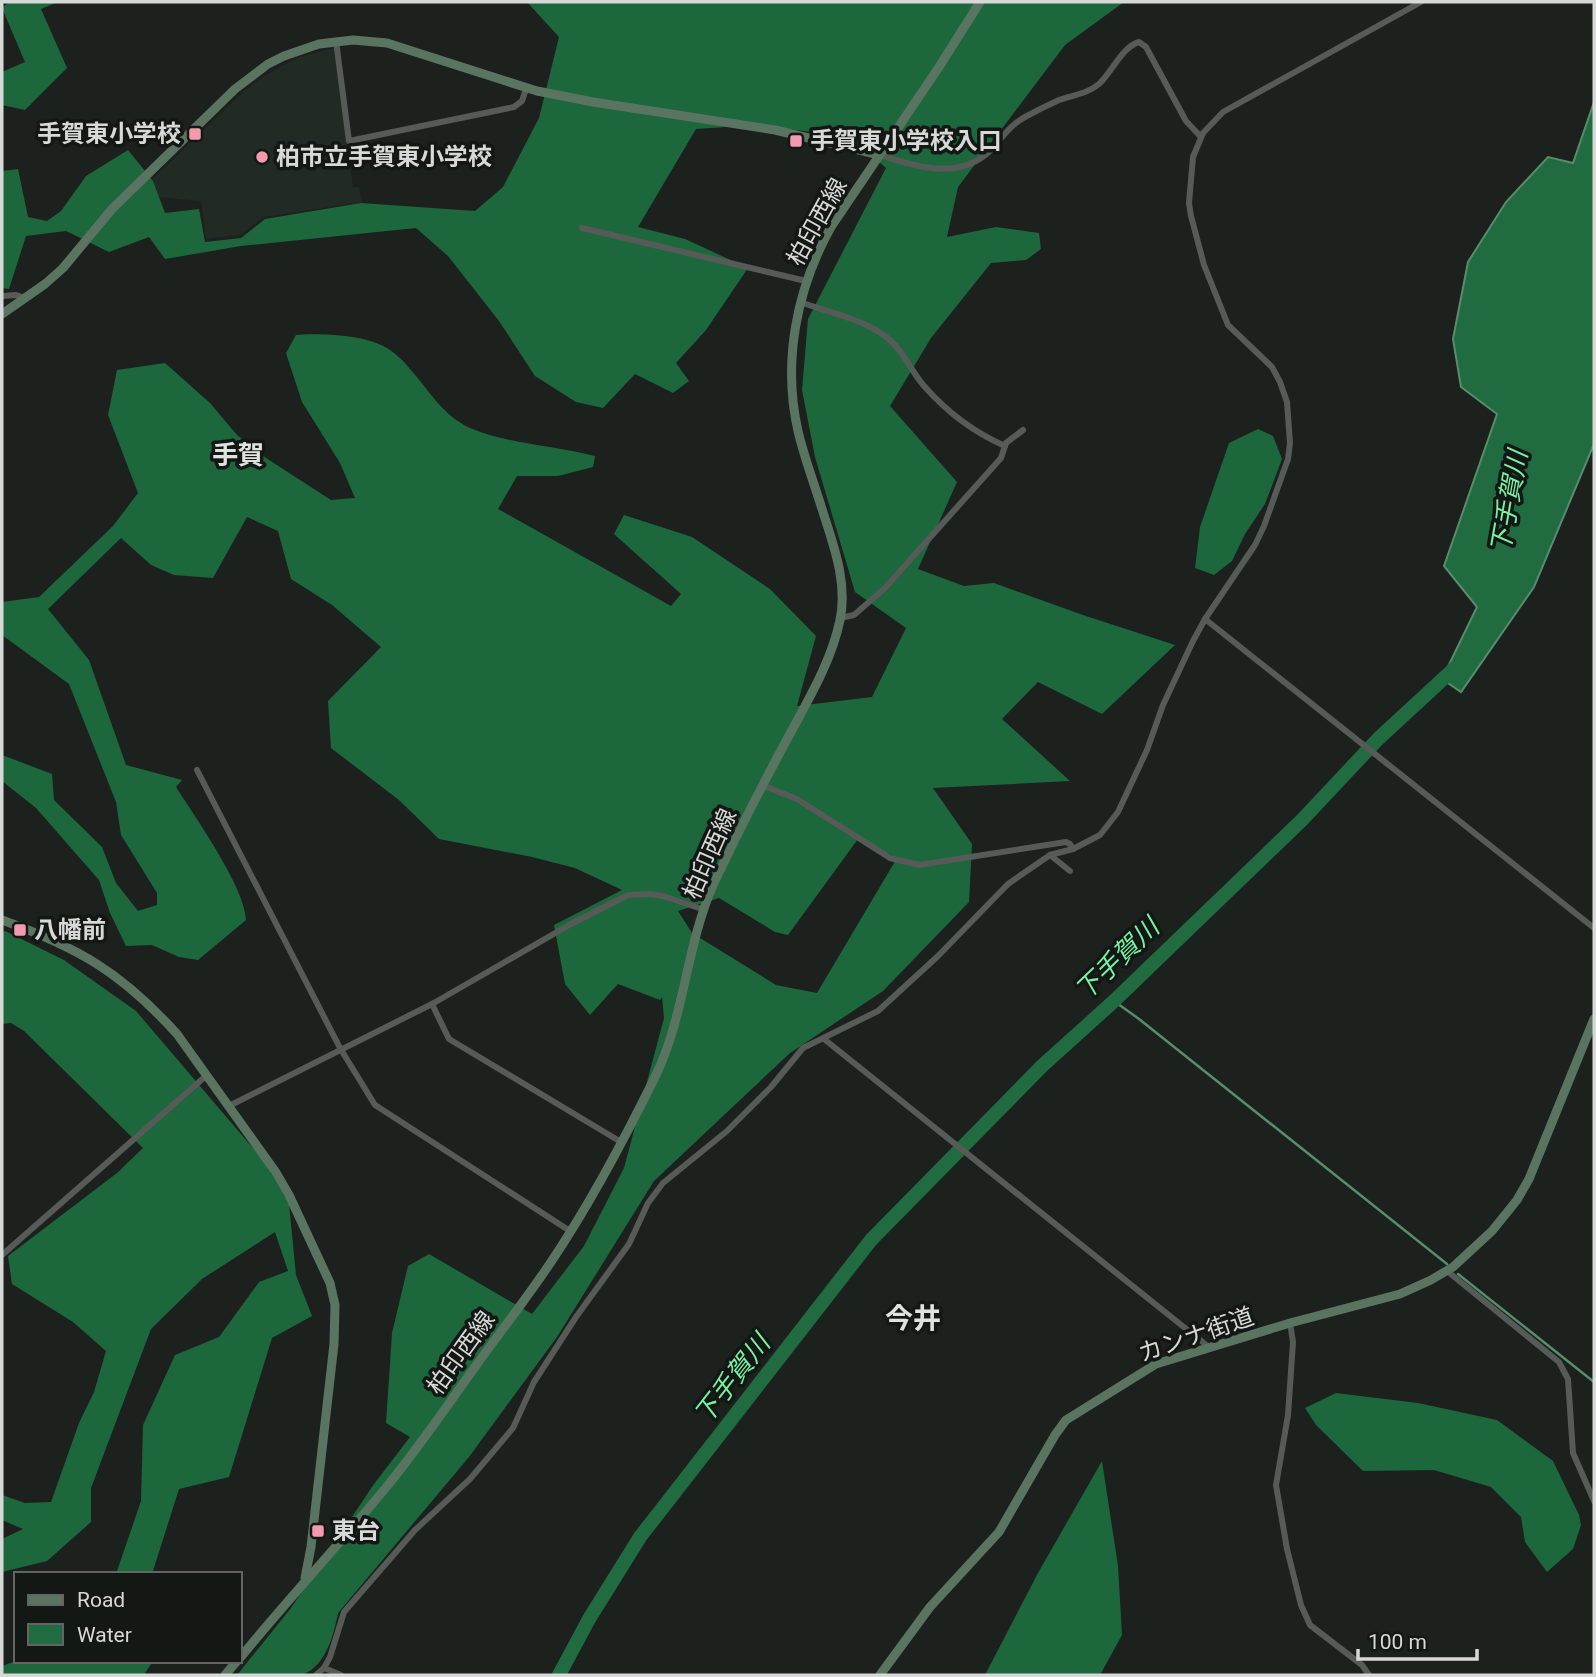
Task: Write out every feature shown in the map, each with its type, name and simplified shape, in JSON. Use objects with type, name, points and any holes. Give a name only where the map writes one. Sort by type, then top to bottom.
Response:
[{"type":"street","name":"柏印西線","points":[[242,1655],[410,1457],[538,1281],[621,1142],[657,1073],[670,1042],[712,888],[818,679],[830,653],[840,618],[843,594],[836,553],[803,450],[794,408],[793,354],[800,302],[806,281],[831,227],[980,2]]},
{"type":"street","points":[[1402,2],[1408,10]]},
{"type":"street","points":[[316,1675],[324,1668],[344,1612],[415,1530],[470,1479],[513,1428],[534,1382],[576,1317],[629,1244],[648,1203],[663,1183],[727,1131],[771,1087],[803,1048],[878,1011],[938,956],[1008,884],[1050,855],[1073,849],[1100,835],[1118,812],[1147,750],[1163,705],[1205,619],[1255,545],[1264,526],[1288,459],[1290,443],[1287,402],[1280,383],[1272,368],[1228,325],[1204,265],[1189,203],[1193,156],[1201,137],[1214,118],[1223,111],[1422,2]]},
{"type":"street","points":[[2,314],[63,268],[112,209],[244,82],[284,55],[336,41],[369,40],[387,43],[526,89],[775,130],[946,170],[971,164],[991,149],[1013,124],[1023,118],[1093,88],[1130,46],[1139,42],[1146,47],[1186,121],[1201,137]]},
{"type":"street","points":[[336,41],[349,141],[514,107],[522,102],[526,89]]},
{"type":"street","points":[[582,228],[806,281]]},
{"type":"street","points":[[2,296],[16,295],[26,298]]},
{"type":"street","points":[[800,302],[866,324],[886,337],[904,355],[923,385],[959,420],[1005,446]]},
{"type":"street","points":[[840,618],[855,615],[885,588],[1001,458],[1011,438],[1023,430]]},
{"type":"street","points":[[1205,619],[1594,928]]},
{"type":"street","points":[[197,770],[340,1048],[375,1105],[570,1231]]},
{"type":"street","points":[[762,785],[797,799],[890,858],[919,865],[1066,842],[1073,849]]},
{"type":"street","points":[[1050,855],[1070,871]]},
{"type":"street","points":[[229,1106],[432,1004],[570,924],[628,895],[663,896],[705,910]]},
{"type":"street","points":[[2,920],[61,943],[97,963],[138,994],[161,1017],[207,1075],[289,1195],[330,1283],[335,1305],[334,1344],[311,1546],[304,1580]]},
{"type":"street","points":[[432,1004],[449,1039],[621,1142]]},
{"type":"street","name":"カンナ街道","points":[[880,1675],[930,1607],[999,1532],[1066,1420],[1145,1369],[1290,1323],[1421,1286],[1450,1269],[1492,1231],[1523,1189],[1544,1146],[1594,1019]]},
{"type":"street","points":[[824,1039],[1210,1348]]},
{"type":"street","points":[[2,1255],[207,1075]]},
{"type":"street","points":[[1450,1269],[1559,1362],[1568,1380],[1573,1453],[1594,1501]]},
{"type":"street","points":[[1290,1323],[1293,1342],[1288,1415],[1276,1485],[1287,1549],[1301,1605],[1310,1625],[1362,1665],[1369,1675]]},
{"type":"street","points":[[324,1668],[341,1675]]},
{"type":"shaded area","points":[[9,2],[58,2],[41,9],[67,68],[25,110],[2,105],[2,72],[25,62],[2,8]]},
{"type":"shaded area","points":[[527,2],[1124,2],[1065,45],[958,187],[947,237],[996,227],[1039,233],[1041,249],[1026,260],[991,263],[931,338],[890,406],[957,482],[918,569],[964,586],[994,583],[1175,645],[1102,714],[1038,682],[1002,719],[1070,781],[933,788],[972,844],[969,902],[883,991],[790,1053],[654,1181],[557,1337],[469,1457],[338,1613],[331,1639],[318,1664],[312,1670],[299,1675],[237,1675],[291,1608],[374,1484],[410,1437],[386,1423],[392,1333],[408,1266],[429,1254],[532,1314],[584,1246],[624,1168],[664,1018],[662,997],[660,1000],[618,984],[590,1015],[565,984],[554,925],[622,890],[575,868],[439,839],[399,800],[331,748],[328,701],[381,647],[332,605],[291,579],[278,531],[247,517],[213,578],[174,575],[151,565],[121,538],[48,609],[89,660],[126,765],[182,780],[176,787],[218,852],[243,906],[246,920],[198,960],[179,957],[152,945],[126,946],[110,913],[99,880],[36,808],[2,781],[2,755],[52,774],[54,800],[102,847],[116,883],[138,911],[157,905],[157,893],[121,835],[116,802],[69,684],[2,635],[2,602],[39,597],[113,526],[138,493],[108,415],[117,370],[165,363],[210,403],[237,435],[266,458],[331,500],[355,498],[340,463],[302,402],[286,353],[296,335],[342,336],[376,343],[391,351],[451,416],[470,428],[514,441],[595,456],[593,467],[558,476],[517,476],[498,509],[671,606],[681,594],[614,534],[624,515],[692,537],[770,589],[816,636],[797,706],[872,697],[906,628],[855,592],[815,457],[802,390],[808,319],[886,168],[862,147],[820,133],[755,125],[696,129],[638,227],[685,239],[748,268],[706,330],[676,363],[689,381],[673,393],[635,374],[603,408],[576,402],[535,376],[499,321],[448,256],[416,228],[241,246],[165,259],[149,237],[109,252],[66,231],[26,236],[9,289],[2,288],[2,171],[18,169],[28,217],[47,221],[61,211],[86,176],[128,150],[153,181],[165,213],[199,209],[205,242],[241,238],[265,219],[361,203],[475,211],[503,187],[539,118],[559,37]],"holes":[[[858,839],[897,858],[817,993],[776,985],[692,933],[678,911],[719,898],[775,932],[788,935]]]},
{"type":"shaded area","name":"柏市立手賀東小学校","points":[[334,48],[353,187],[359,187],[362,202],[264,217],[240,235],[206,239],[201,201],[136,195],[244,91],[264,76],[299,57]]},
{"type":"shaded area","points":[[1258,429],[1273,436],[1282,459],[1265,504],[1245,534],[1232,561],[1214,575],[1195,568],[1200,527],[1229,443]]},
{"type":"shaded area","points":[[5,931],[64,960],[136,1011],[264,1161],[289,1204],[296,1275],[312,1316],[272,1338],[229,1477],[179,1489],[153,1572],[117,1572],[141,1501],[143,1425],[175,1355],[219,1337],[259,1282],[288,1271],[275,1232],[202,1279],[151,1329],[91,1488],[91,1522],[47,1561],[2,1572],[2,1539],[23,1529],[2,1520],[2,1495],[25,1503],[51,1502],[79,1423],[94,1392],[106,1351],[73,1322],[12,1284],[8,1256],[117,1173],[143,1148],[24,1031],[11,1023],[2,1024],[2,932]]},
{"type":"shaded area","points":[[1336,1393],[1418,1403],[1497,1420],[1553,1461],[1579,1515],[1581,1525],[1573,1549],[1547,1572],[1525,1542],[1521,1517],[1491,1487],[1434,1470],[1363,1471],[1316,1425],[1305,1408]]},
{"type":"shaded area","points":[[1102,1461],[1118,1566],[1122,1635],[1100,1675],[985,1675],[1038,1573]]},
{"type":"shaded area","points":[[14,1662],[152,1663],[144,1675],[2,1675],[2,1666]]},
{"type":"water","points":[[1594,102],[1594,444],[1534,587],[1461,692],[1442,679],[1477,607],[1444,566],[1497,414],[1461,387],[1453,339],[1468,262],[1506,202],[1548,157],[1573,163]]},
{"type":"waterway","name":"下手賀川","points":[[559,1675],[589,1619],[640,1537],[871,1240],[1042,1066],[1114,1001],[1302,820],[1378,739],[1456,667]]},
{"type":"waterway","points":[[1114,1001],[1447,1264]]},
{"type":"waterway","points":[[1458,1274],[1594,1382]]},
{"type":"place","name":"手賀東小学校","points":[[195,134]]},
{"type":"place","name":"手賀東小学校入口","points":[[796,141]]},
{"type":"place","name":"柏市立手賀東小学校","points":[[262,157]]},
{"type":"place","name":"八幡前","points":[[20,930]]},
{"type":"place","name":"東台","points":[[318,1531]]},
{"type":"district","name":"手賀","points":[[238,455]]},
{"type":"district","name":"今井","points":[[913,1318]]}]
